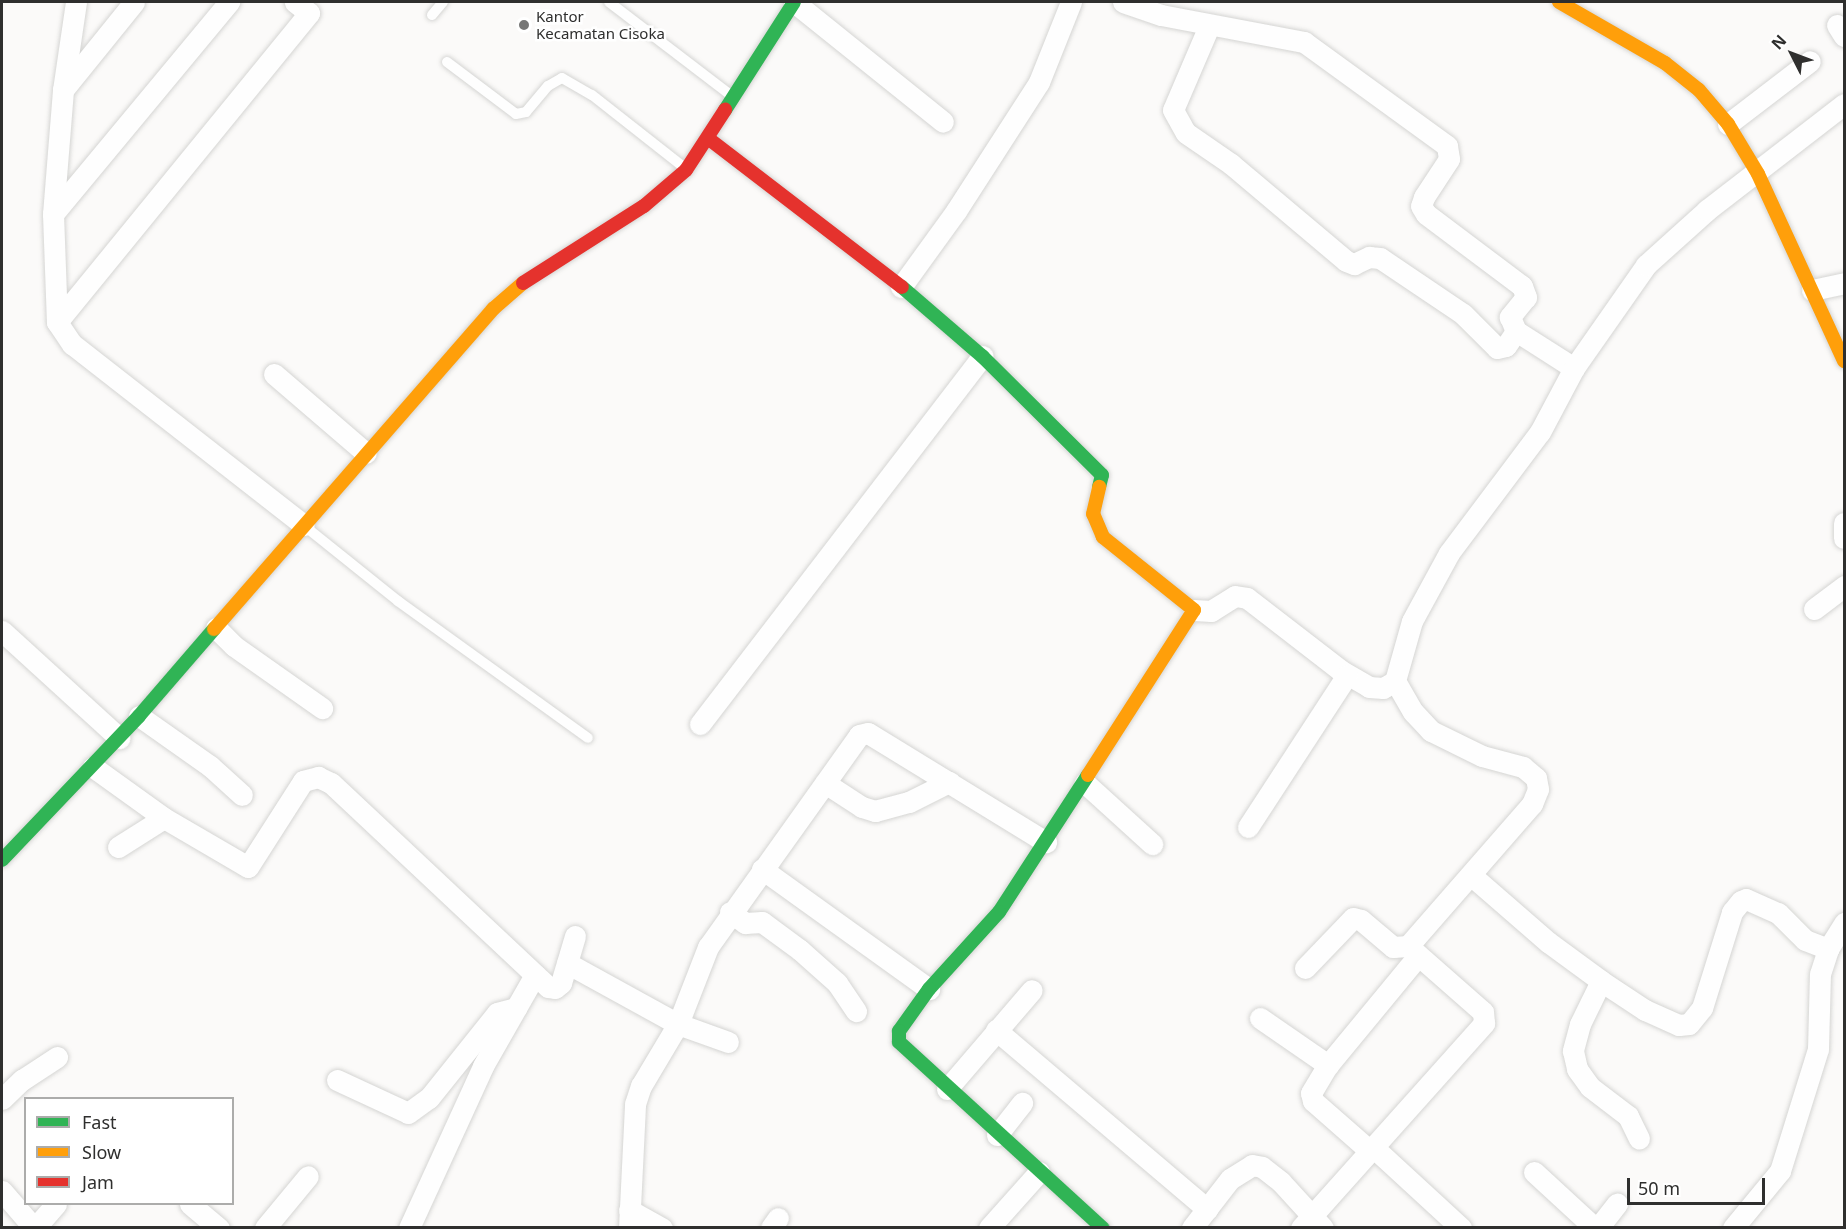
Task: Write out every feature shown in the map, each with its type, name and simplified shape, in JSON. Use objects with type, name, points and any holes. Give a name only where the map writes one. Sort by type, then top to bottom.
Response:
[{"type":"street","points":[[76,2],[63,90],[53,214],[57,322],[72,344],[304,525]]},
{"type":"street","points":[[63,90],[134,2]]},
{"type":"street","points":[[53,214],[229,2]]},
{"type":"street","points":[[57,322],[309,13],[295,2]]},
{"type":"street","points":[[2,860],[140,716],[493,309],[516,288],[644,207],[686,170],[709,139],[794,2],[943,122]]},
{"type":"street","points":[[901,286],[956,211],[1039,82],[1071,2]]},
{"type":"street","points":[[1123,2],[1161,15],[1209,26],[1304,42],[1447,146],[1449,159],[1421,206],[1426,214],[1522,286],[1526,297],[1510,317],[1516,331],[1574,368]]},
{"type":"street","points":[[1559,2],[1665,63],[1699,90],[1728,124],[1758,174],[1845,361]]},
{"type":"street","points":[[1209,26],[1173,110],[1186,133],[1231,164],[1349,263],[1380,258],[1463,314],[1497,348],[1506,346],[1516,331]]},
{"type":"street","points":[[1728,124],[1810,61]]},
{"type":"street","points":[[1461,1227],[1311,1098],[1328,1065],[1413,951],[1532,804],[1538,789],[1536,778],[1523,767],[1482,756],[1431,731],[1413,712],[1395,681],[1408,631],[1435,579],[1540,432],[1574,368],[1603,332],[1646,266],[1707,210],[1758,174],[1845,104]]},
{"type":"street","points":[[709,139],[901,286],[982,356],[1102,475],[1092,514],[1103,537],[1194,610],[1211,611],[1235,596],[1247,598],[1347,675],[1369,687],[1383,688],[1395,681]]},
{"type":"street","points":[[1812,290],[1845,283]]},
{"type":"street","points":[[700,724],[982,356]]},
{"type":"street","points":[[273,374],[366,453]]},
{"type":"street","points":[[1845,523],[1845,538]]},
{"type":"street","points":[[1814,609],[1845,586]]},
{"type":"street","points":[[1096,1225],[899,1042],[899,1031],[929,989],[999,912],[1085,783],[1194,610]]},
{"type":"street","points":[[216,628],[234,646],[322,708]]},
{"type":"street","points":[[2,632],[119,738]]},
{"type":"street","points":[[1248,827],[1347,675]]},
{"type":"street","points":[[140,716],[210,766],[242,795]]},
{"type":"street","points":[[662,1227],[629,1219],[636,1104],[641,1086],[678,1024],[708,947],[730,912],[859,735],[868,733],[1046,842]]},
{"type":"street","points":[[93,767],[164,818],[248,867],[303,781],[312,776],[331,783],[535,975],[555,988],[561,983],[574,936]]},
{"type":"street","points":[[825,783],[862,807],[875,811],[909,802],[949,782]]},
{"type":"street","points":[[1085,783],[1152,844]]},
{"type":"street","points":[[118,848],[164,818]]},
{"type":"street","points":[[762,868],[929,989]]},
{"type":"street","points":[[1472,876],[1548,942],[1601,981],[1665,1020],[1689,1024],[1702,1008],[1732,912],[1746,899],[1778,913],[1805,940],[1828,949]]},
{"type":"street","points":[[730,912],[746,923],[762,922],[800,950],[837,983],[856,1011]]},
{"type":"street","points":[[1192,1227],[1230,1179],[1252,1165],[1262,1167],[1281,1182],[1311,1224],[1371,1149],[1486,1019],[1483,1012],[1413,951],[1393,947],[1361,920],[1353,918],[1305,968]]},
{"type":"street","points":[[1733,1227],[1780,1171],[1818,1049],[1819,982],[1828,949],[1845,923]]},
{"type":"street","points":[[567,963],[678,1024],[728,1042]]},
{"type":"street","points":[[409,1227],[483,1066],[535,975]]},
{"type":"street","points":[[1601,981],[1580,1024],[1572,1051],[1577,1069],[1590,1087],[1628,1116],[1639,1139]]},
{"type":"street","points":[[947,1089],[1032,990]]},
{"type":"street","points":[[337,1080],[408,1113],[429,1098],[497,1013],[506,1007],[516,1008]]},
{"type":"street","points":[[1260,1018],[1328,1065]]},
{"type":"street","points":[[996,1030],[1207,1209]]},
{"type":"street","points":[[2,1099],[22,1080],[57,1057]]},
{"type":"street","points":[[997,1135],[1022,1103]]},
{"type":"street","points":[[989,1227],[1039,1172]]},
{"type":"street","points":[[1534,1172],[1597,1227],[1617,1204]]},
{"type":"street","points":[[265,1227],[308,1176]]},
{"type":"street","points":[[2,1191],[34,1227],[54,1205]]},
{"type":"street","points":[[192,1205],[219,1227]]},
{"type":"lane","points":[[432,15],[443,2]]},
{"type":"lane","points":[[609,2],[734,98]]},
{"type":"lane","points":[[447,62],[516,114],[526,112],[548,86],[562,78],[592,95],[686,170]]},
{"type":"lane","points":[[304,525],[398,601],[588,738]]},
{"type":"traffic: fast","points":[[725,110],[794,2]]},
{"type":"traffic: fast","points":[[902,287],[982,356],[1102,475],[1099,487]]},
{"type":"traffic: fast","points":[[2,860],[139,716],[214,629]]},
{"type":"traffic: fast","points":[[1088,775],[999,912],[929,989],[899,1031],[899,1042],[1103,1228]]},
{"type":"traffic: slow","points":[[1559,2],[1665,63],[1699,90],[1728,124],[1758,174],[1844,361]]},
{"type":"traffic: slow","points":[[214,629],[493,309],[523,283]]},
{"type":"traffic: slow","points":[[1088,775],[1194,610],[1103,537],[1093,514],[1099,487]]},
{"type":"traffic: jam","points":[[523,283],[644,206],[686,170],[725,110]]},
{"type":"traffic: jam","points":[[709,139],[902,287]]},
{"type":"place","name":"Kantor Kecamatan Cisoka","points":[[524,25]]}]
